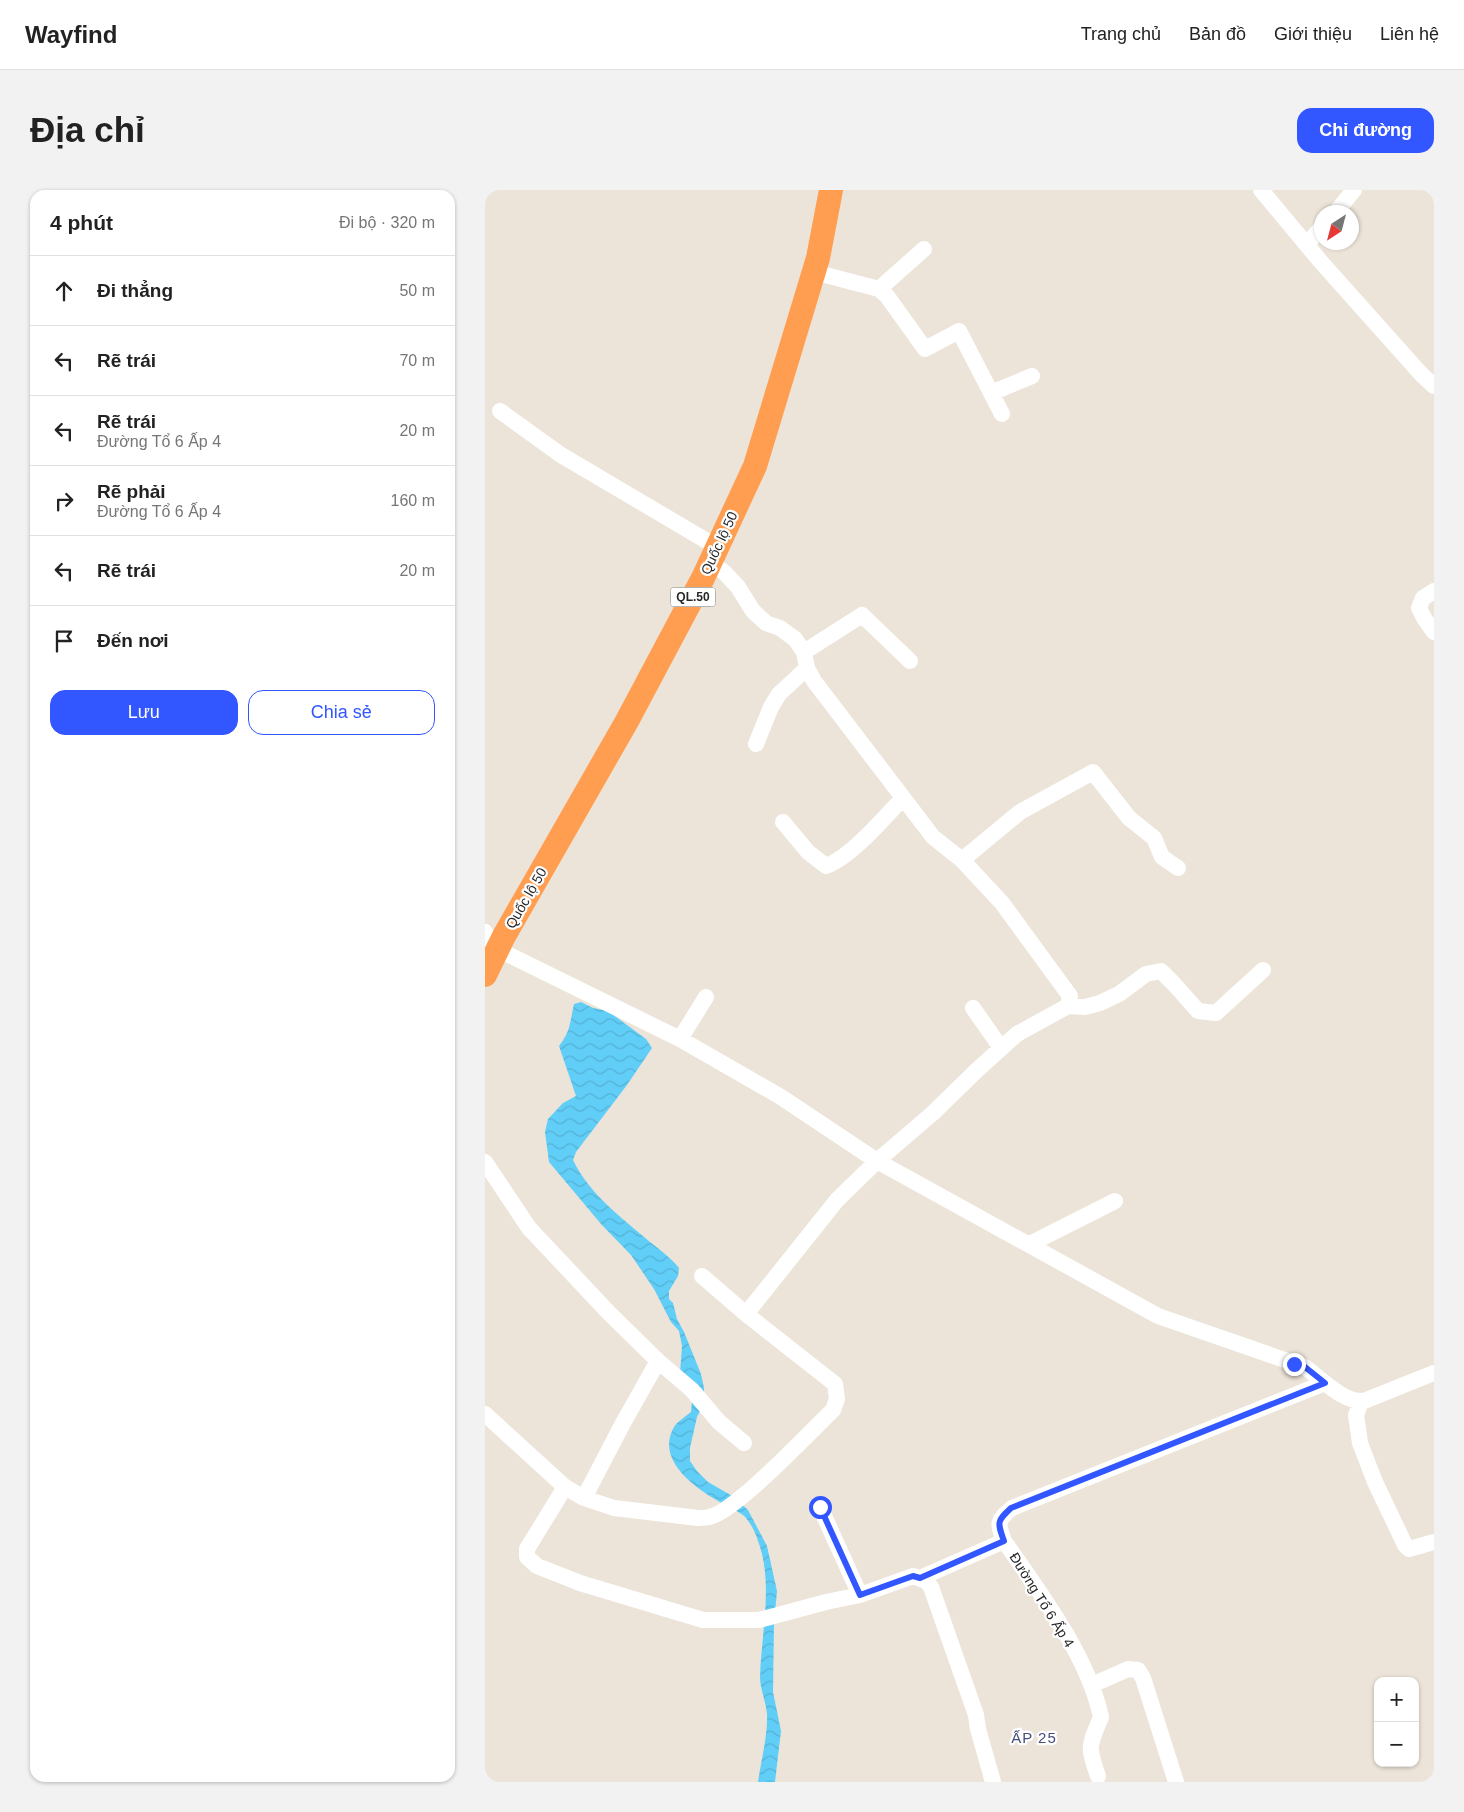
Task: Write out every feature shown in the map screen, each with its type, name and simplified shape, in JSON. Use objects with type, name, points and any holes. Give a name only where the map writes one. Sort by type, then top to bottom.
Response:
[{"type":"highway","name":"Quốc lộ 50","points":[[485,974],[491,941],[627,721],[714,555],[755,466],[814,272],[831,190]]},
{"type":"street","points":[[1261,190],[1321,262],[1421,374],[1434,386]]},
{"type":"street","points":[[1341,205],[1354,190]]},
{"type":"street","points":[[1307,244],[1314,236]]},
{"type":"street","points":[[879,289],[923,250]]},
{"type":"street","points":[[814,272],[879,289],[887,296],[925,349],[959,331],[1002,414]]},
{"type":"street","points":[[991,394],[1032,376]]},
{"type":"street","points":[[500,411],[561,455],[714,555],[724,572],[739,587],[753,611],[766,623],[780,628],[795,639],[814,681],[933,837],[961,860],[1002,903],[1070,996],[1068,1006]]},
{"type":"street","points":[[1434,591],[1423,598],[1419,608],[1434,632]]},
{"type":"street","points":[[756,744],[771,707],[806,660],[862,615],[910,661]]},
{"type":"street","points":[[961,860],[1020,812],[1093,772],[1129,818],[1154,838],[1162,857],[1178,868]]},
{"type":"street","points":[[783,822],[808,852],[827,866],[835,863],[871,832],[903,798]]},
{"type":"street","points":[[491,941],[680,1039],[781,1097],[877,1161],[1158,1316],[1305,1367],[1325,1383],[1356,1402],[1361,1402],[1434,1373]]},
{"type":"street","points":[[747,1314],[837,1200],[877,1161],[933,1113],[1017,1034],[1068,1006],[1085,1007],[1100,1003],[1119,994],[1146,974],[1161,971],[1198,1011],[1216,1013],[1263,970]]},
{"type":"street","points":[[680,1039],[706,997]]},
{"type":"street","points":[[973,1008],[1001,1048]]},
{"type":"street","points":[[485,1162],[529,1228],[609,1313],[692,1390],[719,1422],[744,1443]]},
{"type":"street","points":[[1030,1244],[1115,1201]]},
{"type":"street","points":[[485,1414],[565,1487],[584,1498],[615,1508],[711,1518],[729,1507],[833,1410],[837,1399],[835,1384],[702,1276]]},
{"type":"street","points":[[584,1498],[658,1360]]},
{"type":"street","name":"Đường Tổ 6 Ấp 4","points":[[1098,1776],[1090,1747],[1092,1737],[1101,1717],[1092,1685],[1066,1634],[1004,1541],[999,1526],[1000,1518],[1011,1508],[1325,1383]]},
{"type":"street","points":[[1361,1402],[1356,1415],[1360,1444],[1371,1474],[1405,1545],[1409,1549],[1413,1549],[1434,1542]]},
{"type":"street","points":[[565,1487],[527,1549],[527,1557],[537,1566],[580,1584],[703,1620],[759,1620],[860,1595],[913,1576],[927,1581],[931,1587],[976,1716],[977,1729],[993,1782]]},
{"type":"street","points":[[820,1507],[860,1595]]},
{"type":"street","points":[[920,1578],[1004,1541]]},
{"type":"street","points":[[1092,1685],[1128,1669],[1138,1670],[1143,1678],[1176,1782]]},
{"type":"water","points":[[581,1002],[593,1008],[608,1011],[646,1039],[652,1048],[627,1085],[576,1152],[573,1160],[580,1173],[597,1195],[628,1224],[669,1257],[679,1268],[678,1276],[669,1291],[669,1299],[673,1303],[677,1319],[701,1374],[704,1388],[704,1403],[697,1417],[690,1448],[690,1461],[708,1482],[734,1497],[748,1510],[767,1546],[777,1591],[774,1623],[773,1692],[781,1731],[775,1782],[758,1782],[767,1714],[760,1677],[766,1591],[763,1557],[757,1538],[750,1523],[743,1515],[710,1496],[689,1481],[674,1462],[670,1451],[669,1439],[675,1425],[691,1412],[693,1389],[680,1373],[682,1346],[679,1331],[671,1322],[654,1289],[631,1255],[601,1224],[549,1162],[545,1132],[548,1119],[563,1103],[576,1096],[559,1046],[568,1031],[574,1004]]},
{"type":"district","name":"ẤP 25","points":[[1034,1737]]},
{"type":"route","points":[[820,1507],[860,1595],[913,1576],[920,1578],[1004,1541],[999,1526],[1000,1518],[1011,1508],[1325,1383],[1305,1367],[1294,1364]]}]
